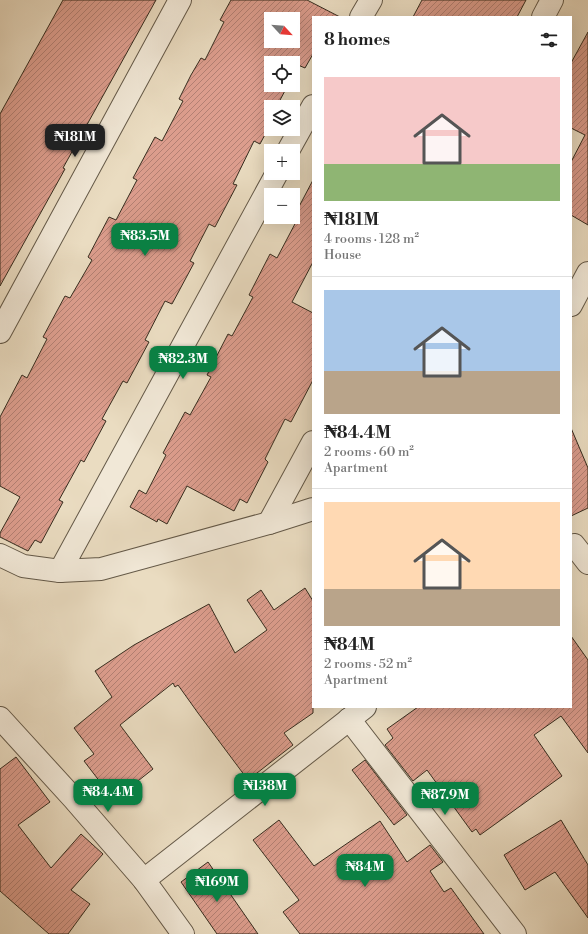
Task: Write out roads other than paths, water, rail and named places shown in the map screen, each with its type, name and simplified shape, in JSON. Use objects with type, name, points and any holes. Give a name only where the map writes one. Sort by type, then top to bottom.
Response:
[{"type":"street","points":[[0,332],[180,0]]},
{"type":"street","points":[[362,16],[371,0]]},
{"type":"street","points":[[544,16],[552,0]]},
{"type":"street","points":[[292,144],[312,108]]},
{"type":"street","points":[[60,571],[272,180]]},
{"type":"street","points":[[572,303],[588,273]]},
{"type":"street","points":[[269,523],[312,444]]},
{"type":"street","points":[[0,555],[23,566],[60,571],[101,569],[269,523],[312,509]]},
{"type":"street","points":[[578,543],[588,563]]},
{"type":"street","points":[[144,880],[357,713],[515,934]]},
{"type":"street","points":[[0,718],[73,798],[144,880],[183,934]]}]
